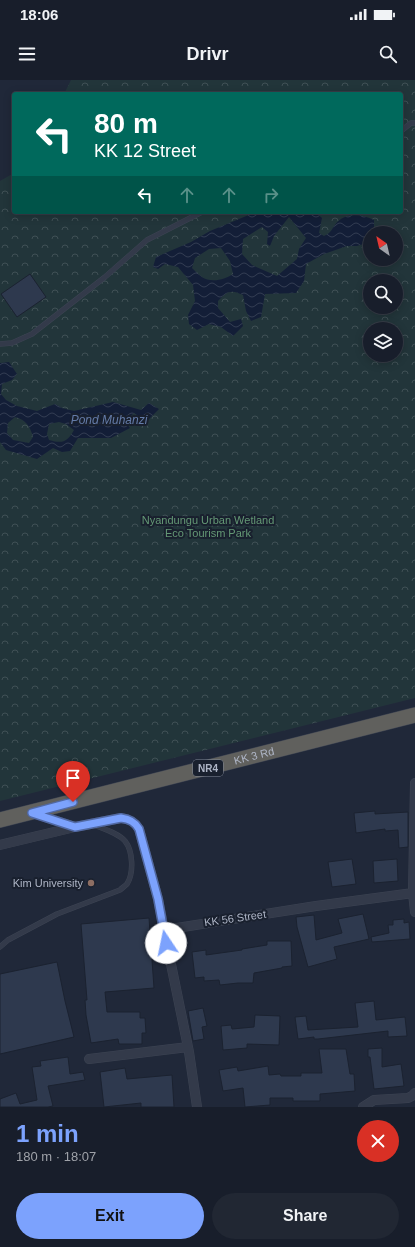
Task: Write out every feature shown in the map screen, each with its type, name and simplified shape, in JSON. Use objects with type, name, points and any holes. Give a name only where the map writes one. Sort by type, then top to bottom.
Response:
[{"type":"highway","name":"KK 3 Rd","points":[[0,820],[415,715]]},
{"type":"street","points":[[415,783],[413,893],[415,912]]},
{"type":"street","points":[[32,813],[75,827]]},
{"type":"street","points":[[0,846],[75,827],[121,818],[128,819],[135,823],[139,829],[156,891],[188,1047],[197,1107]]},
{"type":"street","name":"KK 56 Street","points":[[164,930],[316,906],[413,893]]},
{"type":"street","points":[[89,1059],[188,1047]]},
{"type":"street","points":[[363,1107],[374,1100],[408,1098],[415,1092]]},
{"type":"lane","points":[[403,130],[412,123],[415,123]]},
{"type":"lane","points":[[0,344],[12,344],[32,334],[105,277],[147,240],[198,214]]},
{"type":"lane","points":[[0,947],[8,940],[57,914],[120,890],[127,883],[131,870],[131,860],[129,849],[125,841],[118,835],[93,824]]},
{"type":"green space","name":"Nyandungu Urban Wetland Eco Tourism Park","points":[[71,80],[415,80],[415,698],[0,801],[0,181],[12,174],[12,214],[403,214],[403,92],[65,92]]},
{"type":"water","points":[[251,214],[317,214],[322,218],[319,233],[324,236],[330,233],[339,221],[348,216],[364,216],[374,220],[374,226],[363,226],[363,244],[347,246],[324,254],[306,264],[304,281],[296,293],[265,294],[261,317],[251,321],[246,311],[243,295],[235,292],[229,292],[224,295],[218,301],[218,308],[230,322],[241,319],[243,326],[233,336],[221,327],[209,324],[197,330],[189,324],[188,315],[195,301],[193,285],[178,267],[165,264],[158,269],[153,267],[156,257],[191,242],[210,231]],"holes":[[[289,217],[306,238],[299,249],[297,259],[277,276],[252,265],[242,254],[243,239],[262,227],[268,232],[267,244],[270,246],[274,236]],[[221,248],[230,261],[233,274],[222,279],[209,280],[202,277],[192,268],[195,258],[209,249]]]},
{"type":"water","name":"Pond Muhanzi","points":[[9,362],[17,374],[12,380],[2,384],[1,394],[6,400],[17,406],[37,411],[55,404],[62,408],[74,411],[113,402],[141,410],[149,403],[159,409],[146,422],[134,413],[125,421],[130,428],[111,438],[78,438],[70,451],[62,452],[53,448],[37,459],[6,450],[0,442],[0,363]],"holes":[[[15,417],[25,422],[29,427],[33,437],[29,443],[13,440],[7,433],[8,423]],[[59,422],[66,424],[74,430],[64,441],[58,442],[49,440],[47,434],[49,424]]]},
{"type":"building","points":[[30,274],[46,297],[17,317],[1,294]]},
{"type":"building","points":[[375,811],[375,814],[408,812],[408,847],[399,848],[398,830],[385,831],[385,829],[356,833],[354,813]]},
{"type":"building","points":[[352,859],[356,884],[332,887],[328,862]]},
{"type":"building","points":[[397,859],[398,881],[374,883],[373,861]]},
{"type":"building","points":[[363,914],[369,939],[334,947],[337,959],[308,967],[297,927],[296,917],[314,915],[316,940],[342,933],[338,919]]},
{"type":"building","points":[[149,918],[154,988],[105,992],[107,1012],[140,1012],[140,1018],[145,1018],[146,1033],[142,1033],[142,1044],[119,1044],[118,1039],[91,1043],[86,1015],[85,1000],[87,1000],[81,924]]},
{"type":"building","points":[[404,919],[404,923],[409,922],[410,939],[372,942],[371,937],[389,933],[388,925],[393,925],[393,920]]},
{"type":"building","points":[[267,941],[291,941],[292,966],[254,973],[253,983],[220,985],[219,980],[204,981],[204,977],[195,978],[192,952],[206,950],[206,955],[242,950],[267,945]]},
{"type":"building","points":[[57,962],[74,1037],[0,1054],[0,974]]},
{"type":"building","points":[[374,1001],[376,1020],[405,1017],[407,1036],[388,1037],[388,1031],[318,1039],[314,1039],[314,1037],[298,1039],[295,1017],[306,1016],[308,1030],[358,1027],[355,1003]]},
{"type":"building","points":[[203,1008],[207,1026],[202,1027],[204,1039],[193,1041],[188,1011]]},
{"type":"building","points":[[255,1015],[280,1016],[279,1045],[247,1044],[247,1048],[223,1050],[221,1026],[231,1025],[232,1029],[254,1027]]},
{"type":"building","points":[[382,1048],[382,1067],[401,1064],[404,1086],[374,1089],[368,1049]]},
{"type":"building","points":[[319,1049],[346,1049],[350,1074],[354,1074],[355,1091],[320,1094],[320,1101],[293,1101],[293,1098],[270,1098],[270,1105],[245,1107],[243,1088],[223,1091],[219,1070],[237,1067],[238,1071],[268,1066],[269,1075],[280,1074],[281,1076],[301,1076],[301,1073],[322,1073]]},
{"type":"building","points":[[68,1057],[70,1074],[83,1072],[85,1080],[48,1086],[53,1106],[0,1107],[0,1099],[16,1093],[20,1104],[37,1100],[32,1067],[41,1066],[40,1061]]},
{"type":"building","points":[[125,1068],[127,1079],[172,1075],[174,1107],[141,1107],[141,1103],[104,1107],[100,1072]]},
{"type":"place","name":"Kim University","points":[[91,883]]},
{"type":"route","points":[[73,802],[32,813],[75,827],[121,818],[128,819],[135,823],[139,829],[158,899],[166,943]]}]
